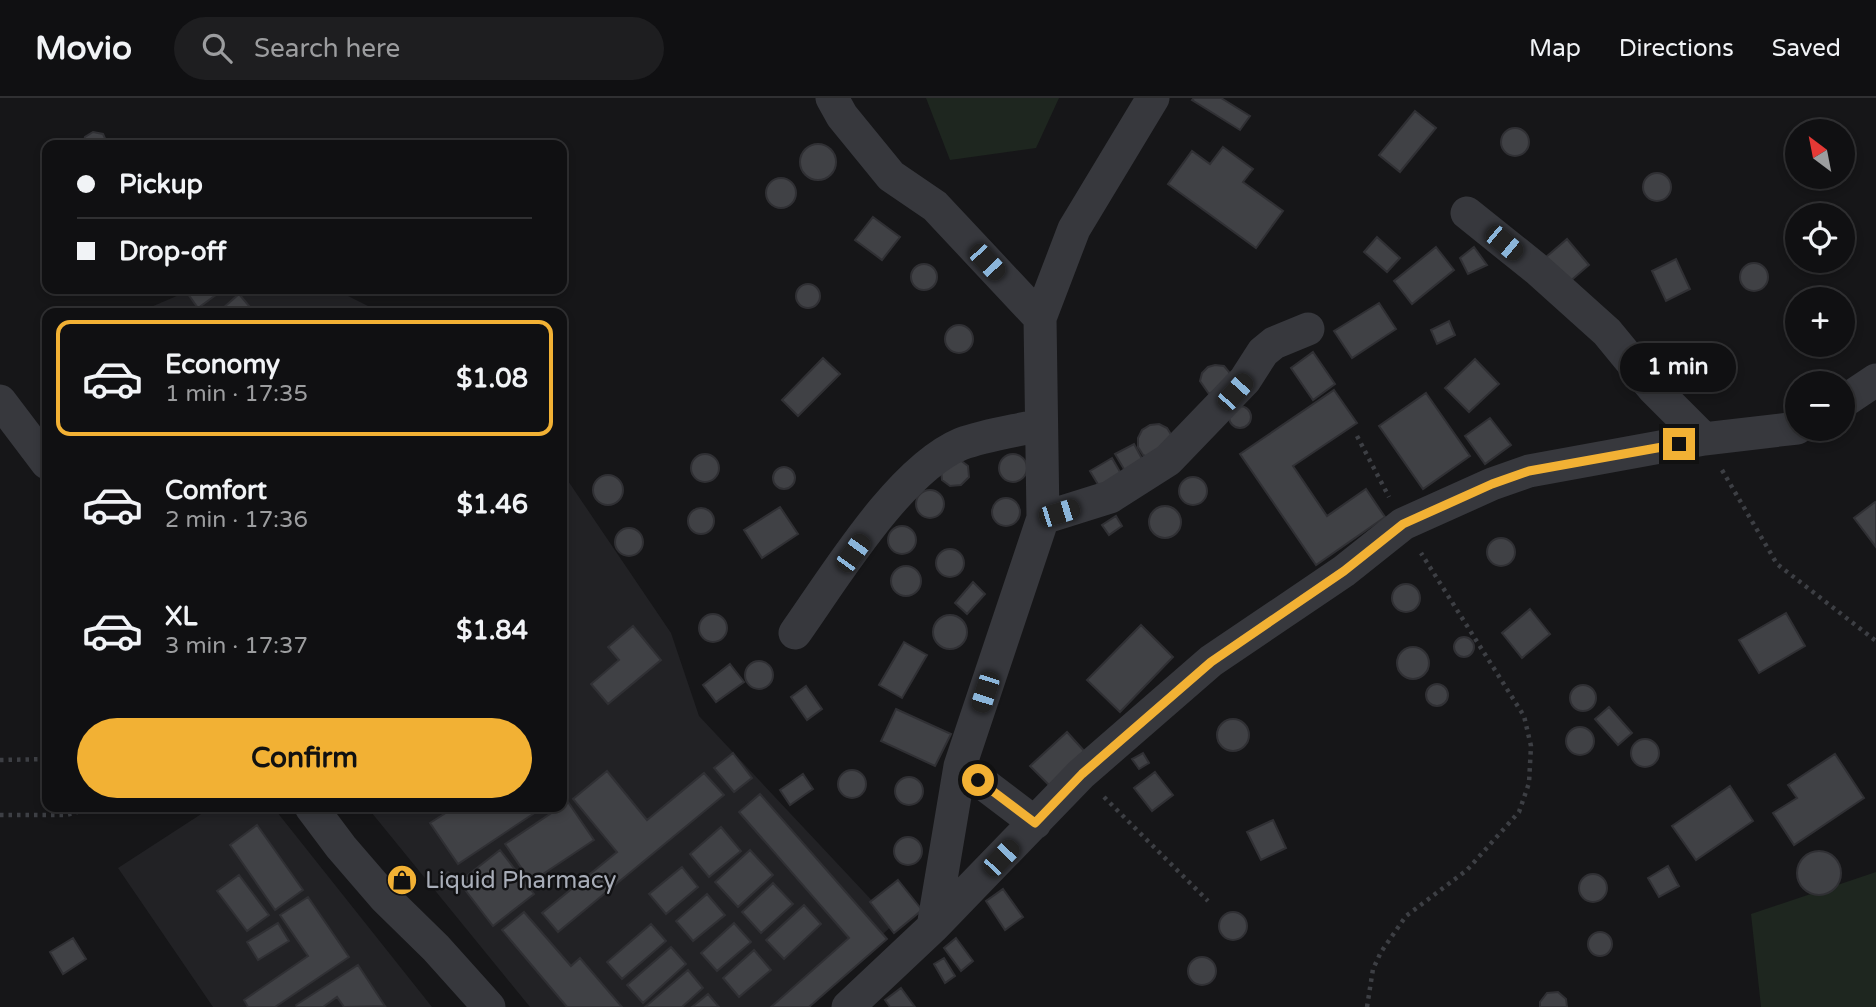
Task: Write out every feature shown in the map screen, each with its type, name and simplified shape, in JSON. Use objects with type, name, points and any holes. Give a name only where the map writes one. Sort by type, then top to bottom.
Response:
[{"type":"street","points":[[832,98],[842,116],[891,176],[935,206],[1040,318]]},
{"type":"street","points":[[933,927],[960,766],[1043,518],[1040,318],[1074,229],[1153,98]]},
{"type":"street","points":[[1467,213],[1538,270],[1607,332],[1653,388],[1704,439]]},
{"type":"street","points":[[1043,518],[1110,497],[1168,460],[1245,380],[1263,352],[1275,343],[1308,329]]},
{"type":"street","points":[[1855,394],[1876,380]]},
{"type":"street","points":[[0,401],[42,456]]},
{"type":"street","points":[[794,633],[881,513],[915,477],[961,444],[1040,425]]},
{"type":"street","points":[[848,1007],[933,927],[1082,774],[1211,662],[1344,571],[1403,524],[1492,484],[1529,471],[1704,439],[1785,429]]},
{"type":"street","points":[[960,766],[1035,823]]},
{"type":"street","points":[[315,812],[385,898],[436,948],[489,1007]]},
{"type":"path","points":[[1357,436],[1403,524],[1524,716],[1531,746],[1529,783],[1519,812],[1467,870],[1406,916],[1381,952],[1373,969],[1367,1007]]},
{"type":"path","points":[[1704,439],[1777,564],[1876,642]]},
{"type":"path","points":[[0,760],[42,759]]},
{"type":"path","points":[[1082,774],[1208,901]]},
{"type":"path","points":[[0,815],[66,815],[77,812]]},
{"type":"shaded area","points":[[926,98],[1059,98],[1036,148],[950,160]]},
{"type":"shaded area","points":[[181,294],[344,294],[372,308],[149,308]]},
{"type":"shaded area","points":[[567,479],[671,633],[699,716],[894,924],[802,1007],[530,1007],[371,812],[567,812]]},
{"type":"shaded area","points":[[204,812],[277,812],[432,1007],[213,1007],[118,868]]},
{"type":"shaded area","points":[[1876,872],[1876,1007],[1761,1007],[1751,914]]},
{"type":"building","points":[[1221,98],[1250,116],[1240,130],[1192,100]]},
{"type":"building","points":[[1415,111],[1436,128],[1400,172],[1379,155]]},
{"type":"building","points":[[1515,128],[1525,132],[1529,142],[1525,152],[1515,156],[1505,152],[1501,142],[1505,132]]},
{"type":"building","points":[[93,132],[103,134],[106,140],[84,140]]},
{"type":"building","points":[[818,144],[831,149],[836,162],[831,175],[818,180],[805,175],[800,162],[805,149]]},
{"type":"building","points":[[1223,147],[1253,169],[1243,182],[1283,211],[1256,248],[1168,184],[1192,151],[1210,164]]},
{"type":"building","points":[[1657,173],[1667,177],[1671,187],[1667,197],[1657,201],[1647,197],[1643,187],[1647,177]]},
{"type":"building","points":[[781,178],[787,179],[795,187],[795,199],[787,207],[781,208],[775,207],[767,199],[766,193],[767,187],[775,179]]},
{"type":"building","points":[[873,217],[900,237],[882,260],[855,240]]},
{"type":"building","points":[[1377,237],[1400,258],[1387,272],[1364,252]]},
{"type":"building","points":[[1567,239],[1589,265],[1561,289],[1539,263]]},
{"type":"building","points":[[1436,247],[1454,270],[1412,304],[1394,281]]},
{"type":"building","points":[[1474,247],[1487,265],[1468,274],[1460,258]]},
{"type":"building","points":[[1676,259],[1690,289],[1666,301],[1652,271]]},
{"type":"building","points":[[1754,263],[1764,267],[1768,277],[1764,287],[1754,291],[1744,287],[1740,277],[1744,267]]},
{"type":"building","points":[[924,264],[933,268],[937,277],[933,286],[924,290],[915,286],[911,277],[915,268]]},
{"type":"building","points":[[808,284],[817,287],[820,296],[817,305],[808,308],[799,305],[796,296],[799,287]]},
{"type":"building","points":[[188,294],[217,294],[198,308]]},
{"type":"building","points":[[239,294],[251,308],[223,308]]},
{"type":"building","points":[[1379,303],[1396,329],[1352,358],[1334,331]]},
{"type":"building","points":[[1449,321],[1455,335],[1437,344],[1431,330]]},
{"type":"building","points":[[959,325],[969,329],[973,339],[969,349],[959,353],[949,349],[945,339],[949,329]]},
{"type":"building","points":[[1313,352],[1335,384],[1313,400],[1291,368]]},
{"type":"building","points":[[823,358],[840,374],[798,416],[782,400]]},
{"type":"building","points":[[1475,359],[1499,384],[1469,412],[1445,388]]},
{"type":"building","points":[[1215,365],[1224,366],[1232,380],[1209,394],[1200,381],[1202,373]]},
{"type":"building","points":[[1334,390],[1357,423],[1293,466],[1327,516],[1366,489],[1385,517],[1316,565],[1240,454]]},
{"type":"building","points":[[1426,393],[1470,456],[1423,489],[1379,426]]},
{"type":"building","points":[[1240,406],[1250,413],[1251,417],[1244,427],[1240,428],[1230,421],[1229,417],[1236,407]]},
{"type":"building","points":[[1490,418],[1511,445],[1485,464],[1465,436]]},
{"type":"building","points":[[1159,424],[1167,428],[1172,436],[1152,459],[1143,455],[1138,447],[1138,438],[1142,430]]},
{"type":"building","points":[[1134,444],[1146,466],[1128,476],[1115,454]]},
{"type":"building","points":[[705,454],[715,458],[719,468],[715,478],[705,482],[695,478],[691,468],[695,458]]},
{"type":"building","points":[[1013,454],[1023,458],[1027,468],[1023,478],[1013,482],[1003,478],[999,468],[1003,458]]},
{"type":"building","points":[[1112,458],[1127,484],[1105,496],[1090,471]]},
{"type":"building","points":[[959,459],[968,466],[969,477],[961,485],[950,486],[942,480],[941,469]]},
{"type":"building","points":[[784,467],[792,470],[795,478],[792,486],[784,489],[776,486],[773,478],[776,470]]},
{"type":"building","points":[[608,475],[619,479],[623,490],[619,501],[608,505],[597,501],[593,490],[597,479]]},
{"type":"building","points":[[1193,477],[1203,481],[1207,491],[1203,501],[1193,505],[1183,501],[1179,491],[1183,481]]},
{"type":"building","points":[[930,490],[940,494],[944,504],[940,514],[930,518],[920,514],[916,504],[920,494]]},
{"type":"building","points":[[1006,498],[1016,502],[1020,512],[1016,522],[1006,526],[996,522],[992,512],[996,502]]},
{"type":"building","points":[[1876,503],[1876,547],[1854,518]]},
{"type":"building","points":[[1165,506],[1176,511],[1181,522],[1176,533],[1165,538],[1154,533],[1149,522],[1154,511]]},
{"type":"building","points":[[780,507],[798,534],[762,558],[744,530]]},
{"type":"building","points":[[701,508],[710,512],[714,521],[710,530],[701,534],[692,530],[688,521],[692,512]]},
{"type":"building","points":[[1116,516],[1122,526],[1109,535],[1102,525]]},
{"type":"building","points":[[902,526],[912,530],[916,540],[912,550],[902,554],[892,550],[888,540],[892,530]]},
{"type":"building","points":[[629,528],[639,532],[643,542],[639,552],[629,556],[619,552],[615,542],[619,532]]},
{"type":"building","points":[[1501,538],[1511,542],[1515,552],[1511,562],[1501,566],[1491,562],[1487,552],[1491,542]]},
{"type":"building","points":[[950,549],[960,553],[964,563],[960,573],[950,577],[940,573],[936,563],[940,553]]},
{"type":"building","points":[[906,566],[917,570],[921,581],[917,592],[906,596],[895,592],[891,581],[895,570]]},
{"type":"building","points":[[973,582],[985,594],[967,614],[955,603]]},
{"type":"building","points":[[1406,584],[1416,588],[1420,598],[1416,608],[1406,612],[1396,608],[1392,598],[1396,588]]},
{"type":"building","points":[[1530,609],[1550,634],[1522,658],[1502,633]]},
{"type":"building","points":[[1786,613],[1805,646],[1759,673],[1739,640]]},
{"type":"building","points":[[713,614],[723,618],[727,628],[723,638],[713,642],[703,638],[699,628],[703,618]]},
{"type":"building","points":[[950,615],[962,620],[967,632],[962,644],[950,649],[938,644],[933,632],[938,620]]},
{"type":"building","points":[[1141,625],[1173,657],[1120,712],[1087,680]]},
{"type":"building","points":[[633,626],[661,660],[608,704],[591,684],[619,660],[608,647]]},
{"type":"building","points":[[1464,637],[1471,640],[1474,647],[1471,654],[1464,657],[1457,654],[1454,647],[1457,640]]},
{"type":"building","points":[[904,642],[927,655],[902,698],[879,685]]},
{"type":"building","points":[[1413,647],[1424,652],[1429,663],[1424,674],[1413,679],[1402,674],[1397,663],[1402,652]]},
{"type":"building","points":[[759,661],[769,665],[773,675],[769,685],[759,689],[749,685],[745,675],[749,665]]},
{"type":"building","points":[[730,664],[744,682],[716,702],[703,685]]},
{"type":"building","points":[[1437,684],[1445,687],[1448,695],[1445,703],[1437,706],[1429,703],[1426,695],[1429,687]]},
{"type":"building","points":[[1583,685],[1592,689],[1596,698],[1592,707],[1583,711],[1574,707],[1570,698],[1574,689]]},
{"type":"building","points":[[806,686],[822,709],[807,720],[791,697]]},
{"type":"building","points":[[1609,707],[1632,733],[1618,745],[1595,719]]},
{"type":"building","points":[[896,709],[951,734],[935,766],[881,741]]},
{"type":"building","points":[[1233,719],[1244,724],[1249,735],[1244,746],[1233,751],[1222,746],[1217,735],[1222,724]]},
{"type":"building","points":[[1580,727],[1590,731],[1594,741],[1590,751],[1580,755],[1570,751],[1566,741],[1570,731]]},
{"type":"building","points":[[1067,732],[1086,753],[1050,786],[1030,766]]},
{"type":"building","points":[[1645,739],[1655,743],[1659,753],[1655,763],[1645,767],[1635,763],[1631,753],[1635,743]]},
{"type":"building","points":[[733,753],[752,778],[734,792],[714,768]]},
{"type":"building","points":[[1143,753],[1149,763],[1139,769],[1132,759]]},
{"type":"building","points":[[1835,754],[1864,798],[1794,845],[1773,813],[1797,798],[1788,785]]},
{"type":"building","points":[[852,770],[862,774],[866,784],[862,794],[852,798],[842,794],[838,784],[842,774]]},
{"type":"building","points":[[607,771],[647,820],[704,773],[724,795],[558,932],[542,913],[617,852],[573,799]]},
{"type":"building","points":[[1155,772],[1173,795],[1152,811],[1134,788]]},
{"type":"building","points":[[803,774],[813,789],[790,805],[780,790]]},
{"type":"building","points":[[909,777],[919,781],[923,791],[919,801],[909,805],[899,801],[895,791],[899,781]]},
{"type":"building","points":[[1730,786],[1753,821],[1696,860],[1672,826]]},
{"type":"building","points":[[760,794],[887,939],[809,1007],[771,1007],[849,938],[739,812]]},
{"type":"building","points":[[567,803],[594,840],[531,882],[505,844],[553,812],[567,812]]},
{"type":"building","points":[[447,812],[533,814],[458,864],[430,823]]},
{"type":"building","points":[[1273,820],[1286,848],[1261,860],[1247,832]]},
{"type":"building","points":[[257,825],[303,890],[275,910],[230,845]]},
{"type":"building","points":[[721,827],[741,851],[709,877],[690,854]]},
{"type":"building","points":[[908,837],[918,841],[922,851],[918,861],[908,865],[898,861],[894,851],[898,841]]},
{"type":"building","points":[[500,850],[534,894],[493,926],[459,882]]},
{"type":"building","points":[[750,850],[773,875],[738,907],[715,882]]},
{"type":"building","points":[[1819,851],[1828,852],[1835,857],[1840,864],[1840,882],[1835,889],[1828,894],[1819,895],[1810,894],[1803,889],[1798,882],[1797,873],[1798,864],[1803,857],[1810,852]]},
{"type":"building","points":[[1668,866],[1679,886],[1659,897],[1648,878]]},
{"type":"building","points":[[682,867],[698,887],[666,914],[649,894]]},
{"type":"building","points":[[448,872],[456,879],[451,885],[441,880]]},
{"type":"building","points":[[1593,874],[1603,878],[1607,888],[1603,898],[1593,902],[1583,898],[1579,888],[1583,878]]},
{"type":"building","points":[[239,875],[269,915],[247,931],[217,891]]},
{"type":"building","points":[[898,880],[922,910],[894,933],[870,902]]},
{"type":"building","points":[[773,883],[793,904],[761,933],[742,912]]},
{"type":"building","points":[[1003,889],[1023,917],[1005,930],[986,901]]},
{"type":"building","points":[[707,894],[725,915],[693,941],[676,921]]},
{"type":"building","points":[[308,897],[349,957],[275,1007],[248,1007],[244,1000],[308,956],[280,915]]},
{"type":"building","points":[[804,905],[821,924],[784,959],[766,940]]},
{"type":"building","points":[[524,912],[571,966],[580,958],[622,1007],[567,1007],[502,930]]},
{"type":"building","points":[[1233,912],[1243,916],[1247,926],[1243,936],[1233,940],[1223,936],[1219,926],[1223,916]]},
{"type":"building","points":[[278,923],[289,941],[258,960],[247,942]]},
{"type":"building","points":[[734,923],[751,942],[717,971],[701,953]]},
{"type":"building","points":[[651,924],[666,941],[622,979],[607,962]]},
{"type":"building","points":[[1600,932],[1609,935],[1612,944],[1609,953],[1600,956],[1591,953],[1588,944],[1591,935]]},
{"type":"building","points":[[73,938],[86,959],[63,974],[50,952]]},
{"type":"building","points":[[956,938],[973,961],[961,971],[944,948]]},
{"type":"building","points":[[671,947],[686,964],[643,1003],[627,985]]},
{"type":"building","points":[[754,950],[771,970],[739,997],[723,978]]},
{"type":"building","points":[[1202,957],[1212,961],[1216,971],[1212,981],[1202,985],[1192,981],[1188,971],[1192,961]]},
{"type":"building","points":[[944,958],[955,976],[945,983],[934,964]]},
{"type":"building","points":[[358,965],[385,1006],[344,1007],[337,997],[323,1007],[297,1007],[296,1005]]},
{"type":"building","points":[[688,970],[703,988],[682,1007],[645,1007]]},
{"type":"building","points":[[901,988],[915,1007],[890,1007],[885,1000]]},
{"type":"building","points":[[1558,992],[1566,999],[1567,1007],[1540,1007],[1540,1002],[1547,993]]},
{"type":"building","points":[[708,994],[719,1007],[692,1007]]},
{"type":"place","name":"Liquid Pharmacy","points":[[402,880]]},
{"type":"route","points":[[978,780],[1035,823],[1082,774],[1211,662],[1344,571],[1403,524],[1492,484],[1529,471],[1679,444]]}]
